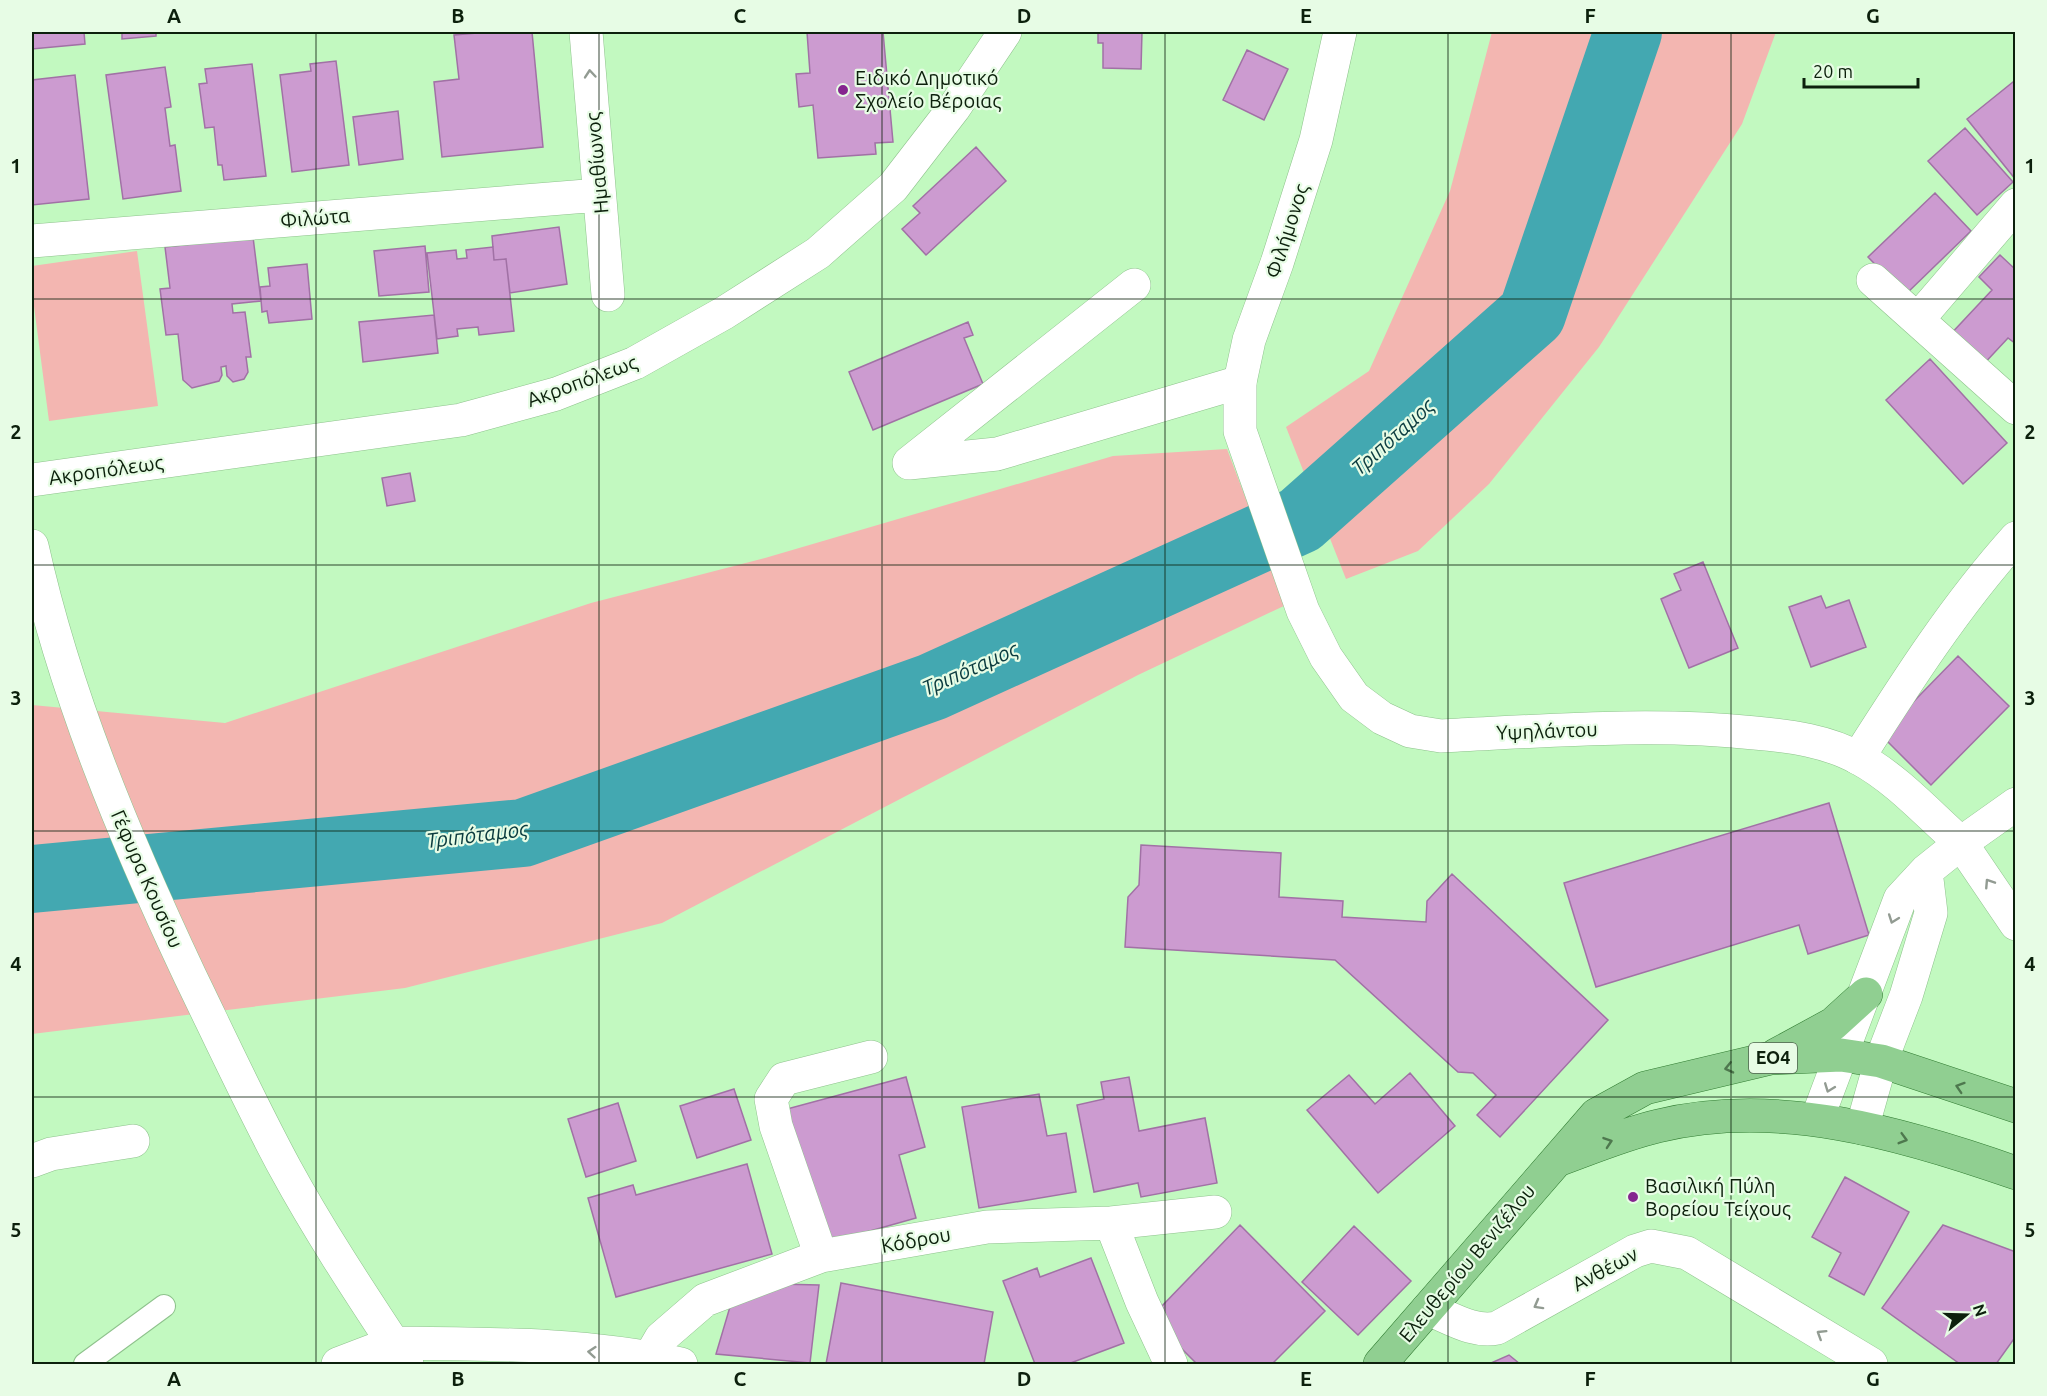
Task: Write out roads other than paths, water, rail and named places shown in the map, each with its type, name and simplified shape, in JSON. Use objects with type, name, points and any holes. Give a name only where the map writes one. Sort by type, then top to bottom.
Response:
[{"type":"main road","points":[[1771,1058],[1833,1024],[1866,994]]},
{"type":"main road","name":"Ελευθερίου Βενιζέλου","points":[[1380,1365],[1553,1162],[1596,1115],[1645,1088],[1771,1058],[1841,1055],[1881,1061],[2016,1106]]},
{"type":"main road","points":[[1553,1162],[1658,1126],[1712,1118],[1772,1116],[1817,1119],[1862,1128],[2016,1173]]},
{"type":"street","name":"Ημαθίωνος","points":[[586,32],[608,295]]},
{"type":"street","name":"Ακροπόλεως","points":[[32,480],[461,420],[556,394],[635,363],[724,313],[818,253],[893,187],[954,108],[1005,32]]},
{"type":"street","name":"Φιλήμονος","points":[[1240,431],[1240,382],[1249,340],[1277,263],[1316,140],[1340,32]]},
{"type":"street","name":"Φιλώτα","points":[[32,241],[599,195]]},
{"type":"street","points":[[1919,318],[2016,205]]},
{"type":"street","points":[[1873,280],[1919,318],[2016,408]]},
{"type":"street","points":[[1134,285],[909,463],[997,454],[1240,382]]},
{"type":"street","name":"Υψηλάντου","points":[[1240,431],[1303,611],[1326,657],[1354,697],[1382,718],[1410,731],[1441,735],[1654,727],[1733,730],[1800,737],[1858,758],[1884,775],[1961,843],[2016,924]]},
{"type":"street","points":[[1858,758],[1924,654],[1980,578],[2016,538]]},
{"type":"street","name":"Γέφυρα Κουσίου","points":[[32,546],[39,578],[87,734],[131,849],[225,1049],[285,1168],[355,1286],[400,1354]]},
{"type":"street","points":[[1817,1119],[1900,899],[1926,872],[1961,843],[2016,804]]},
{"type":"street","points":[[1862,1128],[1881,1061],[1906,996],[1931,913],[1926,872]]},
{"type":"street","points":[[820,1256],[776,1126],[771,1099],[784,1079],[871,1057]]},
{"type":"street","points":[[32,1161],[51,1154],[133,1141]]},
{"type":"street","name":"Κόδρου","points":[[666,1361],[661,1338],[705,1300],[820,1256],[987,1227],[1111,1223],[1215,1212]]},
{"type":"street","points":[[1111,1223],[1142,1302],[1171,1365]]},
{"type":"street","name":"Ανθέων","points":[[1428,1309],[1474,1329],[1497,1328],[1635,1251],[1651,1246],[1668,1247],[1707,1263],[1871,1365]]},
{"type":"street","points":[[338,1365],[400,1354],[525,1346],[666,1361]]},
{"type":"lane","points":[[85,1365],[164,1306]]},
{"type":"waterway","name":"Τριπόταμος","points":[[32,879],[523,833],[932,687],[1300,520],[1532,314],[1628,32]]},
{"type":"place","name":"Ειδικό Δημοτικό Σχολείο Βέροιας","points":[[843,90]]},
{"type":"place","name":"Βασιλική Πύλη Βορείου Τείχους","points":[[1633,1197]]}]
